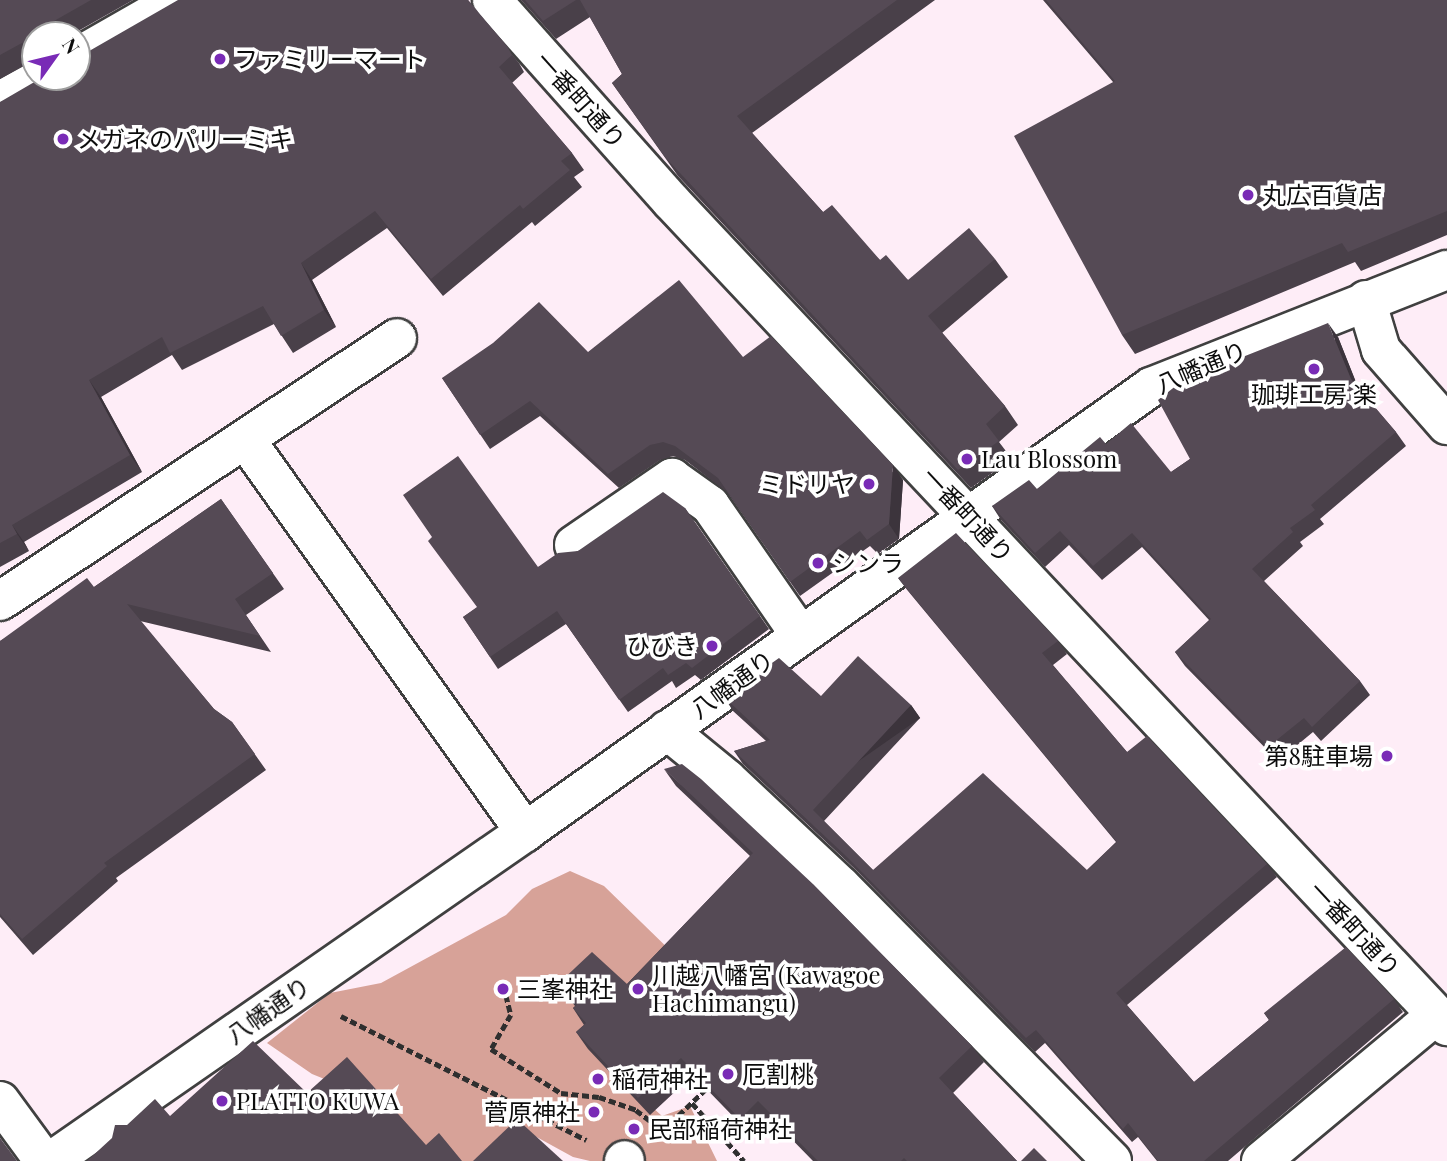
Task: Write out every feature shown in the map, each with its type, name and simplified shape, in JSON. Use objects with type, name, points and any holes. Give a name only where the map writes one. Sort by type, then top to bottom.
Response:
[{"type":"street","points":[[91,49],[177,0]]},
{"type":"street","name":"一番町通り","points":[[492,0],[671,201],[1442,1021]]},
{"type":"street","points":[[0,101],[21,89]]},
{"type":"street","name":"八幡通り","points":[[51,1161],[525,832],[968,514],[1151,387],[1447,270]]},
{"type":"street","points":[[1366,300],[1381,350],[1447,425]]},
{"type":"street","points":[[0,601],[397,338]]},
{"type":"street","points":[[245,439],[525,832]]},
{"type":"street","points":[[574,545],[672,478],[710,505],[800,635]]},
{"type":"street","points":[[667,730],[737,788],[996,1040],[1112,1161]]},
{"type":"street","points":[[1261,1161],[1442,1021]]},
{"type":"street","points":[[0,1101],[44,1161]]},
{"type":"path","points":[[299,988],[332,1012],[625,1160]]},
{"type":"path","points":[[506,995],[510,1015],[491,1049],[561,1093],[599,1097],[636,1110],[663,1130],[720,1074]]},
{"type":"path","points":[[692,1103],[744,1161]]},
{"type":"shaded area","points":[[570,871],[604,886],[679,959],[663,1025],[631,1088],[662,1116],[690,1106],[717,1161],[590,1161],[573,1157],[522,1129],[488,1161],[400,1161],[369,1097],[312,1074],[267,1043],[330,993],[381,983],[506,915],[532,889]]},
{"type":"building","points":[[0,0],[91,0],[54,21],[21,21],[21,43],[0,55]]},
{"type":"building","points":[[178,0],[468,0],[512,55],[499,67],[572,153],[561,161],[570,170],[523,209],[520,205],[431,279],[375,211],[301,263],[324,310],[281,336],[263,306],[170,353],[162,337],[89,380],[130,455],[12,525],[17,534],[0,543],[0,102],[21,90],[91,91],[91,50]]},
{"type":"building","points":[[525,0],[576,0],[543,21]]},
{"type":"building","points":[[580,0],[897,0],[737,116],[823,212],[832,205],[880,260],[886,255],[908,280],[969,228],[995,259],[928,316],[1005,406],[986,424],[999,441],[958,470],[665,157],[612,83],[622,74]]},
{"type":"building","name":"丸広百貨店","points":[[1046,0],[1447,0],[1447,211],[1348,252],[1342,243],[1122,335],[1014,136],[1115,81]]},
{"type":"building","points":[[679,280],[743,357],[771,336],[893,465],[889,524],[867,540],[860,531],[790,582],[718,478],[675,446],[663,442],[650,445],[608,474],[530,401],[480,435],[442,378],[493,343],[539,302],[588,352]]},
{"type":"building","points":[[1328,323],[1351,379],[1396,432],[1311,505],[1315,510],[1290,528],[1293,532],[1252,569],[1360,681],[1312,727],[1304,718],[1268,747],[1175,652],[1211,619],[1132,533],[1093,566],[1060,531],[1035,553],[992,506],[1029,480],[1037,489],[1100,437],[1106,444],[1131,423],[1171,472],[1190,459],[1158,400],[1182,381]]},
{"type":"building","points":[[458,456],[538,567],[558,553],[578,551],[663,492],[685,508],[760,616],[692,668],[686,663],[668,675],[663,668],[619,700],[557,611],[490,657],[463,617],[477,607],[428,541],[432,537],[403,495]]},
{"type":"building","points":[[221,499],[273,573],[235,599],[260,636],[127,604],[214,709],[232,722],[255,754],[104,863],[107,866],[22,939],[0,914],[0,641],[87,578],[94,587]]},
{"type":"building","points":[[956,533],[1058,641],[1042,653],[1127,752],[1147,736],[1267,864],[1116,993],[1194,1082],[1269,1020],[1264,1013],[1346,947],[1394,999],[1204,1161],[1158,1161],[1128,1123],[1123,1129],[1036,1030],[1026,1038],[847,857],[734,751],[770,740],[724,697],[779,658],[821,696],[858,656],[911,705],[813,810],[873,870],[983,773],[1087,870],[1117,842],[898,578]]},
{"type":"building","points":[[682,764],[814,885],[972,1046],[939,1078],[1017,1161],[907,1161],[904,1158],[901,1161],[818,1161],[758,1101],[740,1119],[681,1058],[638,1098],[576,1032],[586,1023],[573,1008],[577,1005],[558,984],[592,952],[627,984],[753,853],[664,769]]},
{"type":"building","points":[[253,1041],[307,1093],[347,1057],[426,1145],[439,1133],[462,1161],[87,1161],[112,1138],[115,1125],[127,1125],[155,1099],[170,1116]]},
{"type":"building","points":[[517,1119],[563,1161],[473,1161]]},
{"type":"building","points":[[0,1138],[17,1161],[0,1161]]},
{"type":"building","points":[[1034,1148],[1047,1161],[1021,1161]]},
{"type":"place","name":"ファミリーマート","points":[[220,59]]},
{"type":"place","name":"メガネのパリーミキ","points":[[63,139]]},
{"type":"place","name":"丸広百貨店","points":[[1248,195]]},
{"type":"place","name":"珈琲工房 楽","points":[[1314,369]]},
{"type":"place","name":"Lau Blossom","points":[[967,459]]},
{"type":"place","name":"ミドリヤ","points":[[869,484]]},
{"type":"place","name":"シンラ","points":[[818,563]]},
{"type":"place","name":"ひびき","points":[[712,646]]},
{"type":"place","name":"第8駐車場","points":[[1387,756]]},
{"type":"place","name":"三峯神社","points":[[503,989]]},
{"type":"place","name":"川越八幡宮 (Kawagoe Hachimangu)","points":[[638,989]]},
{"type":"place","name":"厄割桃","points":[[728,1074]]},
{"type":"place","name":"稲荷神社","points":[[598,1079]]},
{"type":"place","name":"PLATTO KUWA","points":[[222,1101]]},
{"type":"place","name":"菅原神社","points":[[594,1112]]},
{"type":"place","name":"民部稲荷神社","points":[[634,1129]]}]
